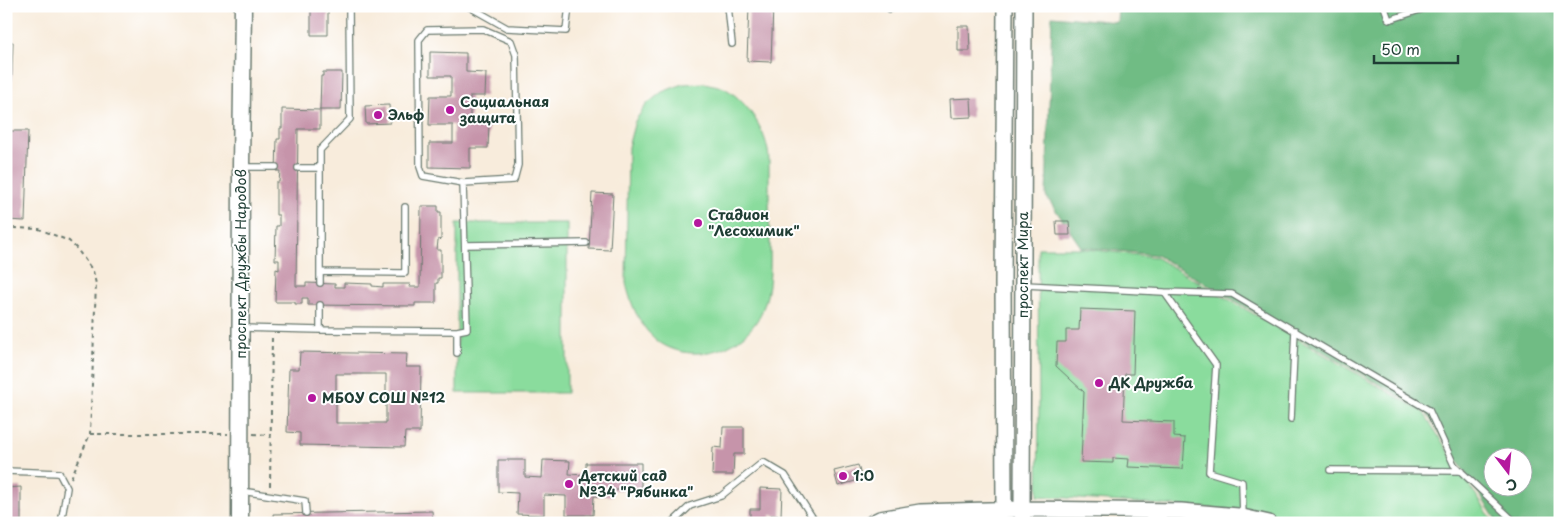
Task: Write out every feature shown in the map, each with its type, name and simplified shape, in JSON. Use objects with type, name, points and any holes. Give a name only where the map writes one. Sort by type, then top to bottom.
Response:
[{"type":"main road","name":"проспект Дружбы Народов","points":[[240,523],[243,6]]},
{"type":"street","name":"проспект Мира","points":[[1004,516],[1005,6]]},
{"type":"street","name":"проспект Мира","points":[[1022,516],[1024,6]]},
{"type":"street","points":[[872,523],[920,512],[1022,516],[1181,511],[1243,517],[1269,523]]},
{"type":"lane","points":[[320,284],[320,150],[350,119],[349,6]]},
{"type":"lane","points":[[468,6],[506,28],[566,32],[569,6]]},
{"type":"lane","points":[[728,6],[732,44]]},
{"type":"lane","points":[[1384,6],[1389,20],[1432,6]]},
{"type":"lane","points":[[483,29],[512,41],[516,55],[518,165],[514,180],[463,183],[423,176],[420,167],[418,40],[427,30],[483,29]]},
{"type":"lane","points":[[241,167],[276,167]]},
{"type":"lane","points":[[298,168],[320,168]]},
{"type":"lane","points":[[240,328],[457,331],[467,329],[463,183]]},
{"type":"lane","points":[[320,272],[405,273],[405,207]]},
{"type":"lane","points":[[465,245],[586,243]]},
{"type":"lane","points":[[1023,285],[1232,294],[1429,410],[1454,465],[1516,523]]},
{"type":"lane","points":[[1164,292],[1216,365],[1209,472],[1242,482],[1243,517]]},
{"type":"lane","points":[[320,305],[320,330]]},
{"type":"lane","points":[[1291,418],[1295,330]]},
{"type":"lane","points":[[457,331],[457,352]]},
{"type":"lane","points":[[672,523],[690,506],[721,496],[763,462],[785,475],[816,523]]},
{"type":"lane","points":[[1330,470],[1461,471]]},
{"type":"lane","points":[[6,471],[59,473],[66,488],[62,523]]},
{"type":"lane","points":[[240,491],[305,501],[306,514]]},
{"type":"path","points":[[6,229],[39,229],[69,240],[93,271],[96,284],[90,434],[66,488]]},
{"type":"path","points":[[269,496],[272,329]]},
{"type":"path","points":[[90,434],[270,434]]},
{"type":"green space","points":[[1118,6],[1560,6],[1560,523],[1498,523],[1425,411],[1156,255],[1081,247],[1046,196],[1052,16],[1117,22]]},
{"type":"green space","name":"Стадион \"Лесохимик\"","points":[[705,83],[724,88],[739,99],[758,123],[766,142],[769,161],[770,276],[762,311],[744,335],[732,344],[718,350],[688,353],[673,349],[652,336],[637,316],[628,291],[626,283],[628,147],[635,121],[647,104],[662,92],[683,84]]},
{"type":"green space","points":[[457,223],[567,223],[567,393],[457,393]]},
{"type":"green space","points":[[1038,248],[1077,248],[1155,257],[1423,412],[1494,523],[1287,523],[1235,510],[1038,496]]},
{"type":"building","points":[[311,6],[328,6],[328,35],[311,35]]},
{"type":"building","points":[[670,6],[681,6],[680,11],[670,11]]},
{"type":"building","points":[[749,6],[773,6],[771,62],[747,61]]},
{"type":"building","points":[[958,26],[969,26],[970,51],[958,51]]},
{"type":"building","points":[[6,42],[13,42],[10,131],[6,131]]},
{"type":"building","name":"Социальная защита","points":[[430,52],[466,53],[466,72],[486,73],[485,96],[470,96],[470,123],[489,124],[488,148],[470,148],[470,168],[429,167],[429,143],[453,143],[453,125],[429,125],[430,96],[451,96],[451,76],[430,76]]},
{"type":"building","points":[[323,72],[342,72],[341,110],[320,110],[321,76],[323,76]]},
{"type":"building","points":[[971,98],[972,117],[951,118],[950,99]]},
{"type":"building","name":"Эльф","points":[[389,105],[390,123],[366,124],[365,106]]},
{"type":"building","points":[[282,109],[320,110],[320,129],[298,129],[296,286],[306,286],[306,283],[335,284],[335,287],[344,287],[344,283],[372,284],[372,286],[383,287],[383,284],[410,284],[409,287],[420,287],[421,206],[438,206],[438,212],[441,212],[441,239],[438,240],[437,250],[441,250],[441,278],[438,278],[438,283],[436,283],[436,303],[415,303],[415,306],[308,305],[308,298],[302,298],[302,304],[275,302],[276,269],[279,270],[279,260],[275,260],[276,226],[279,226],[279,215],[276,215],[276,182],[279,182],[280,171],[276,171],[277,139],[280,139],[280,128],[282,128]]},
{"type":"building","points":[[10,131],[28,131],[25,221],[7,220]]},
{"type":"building","points":[[592,193],[613,194],[610,250],[589,249]]},
{"type":"building","points":[[1056,221],[1069,221],[1070,235],[1057,235]]},
{"type":"building","name":"ДК Дружба","points":[[1080,309],[1135,311],[1133,374],[1125,374],[1123,420],[1174,422],[1174,437],[1185,438],[1183,469],[1128,467],[1129,459],[1113,458],[1113,463],[1081,462],[1084,392],[1056,366],[1057,342],[1066,342],[1066,330],[1079,330]]},
{"type":"building","name":"МБОУ СОШ №12","points":[[300,352],[407,354],[406,367],[421,367],[420,432],[405,432],[404,447],[300,445],[300,433],[287,432],[289,369],[299,369]],"holes":[[[336,374],[386,374],[386,423],[336,423]]]},
{"type":"building","points":[[723,427],[744,427],[744,454],[734,454],[733,475],[712,475],[713,447],[722,448]]},
{"type":"building","name":"Детский сад №34 \"Рябинка\"","points":[[498,460],[525,460],[525,477],[542,478],[543,460],[570,461],[569,474],[586,475],[586,463],[641,463],[641,490],[612,490],[612,496],[594,496],[593,515],[566,515],[566,496],[544,495],[544,515],[517,514],[518,493],[498,492]]},
{"type":"building","points":[[858,465],[862,479],[838,486],[834,471]]},
{"type":"building","points":[[21,487],[21,523],[6,523],[6,488]]},
{"type":"building","points":[[760,488],[782,489],[781,516],[771,515],[771,523],[750,523],[750,509],[760,509]]},
{"type":"building","points":[[432,511],[433,523],[274,523],[273,514]]},
{"type":"place","name":"Социальная защита","points":[[450,110]]},
{"type":"place","name":"Эльф","points":[[378,115]]},
{"type":"place","name":"Стадион \"Лесохимик\"","points":[[698,223]]},
{"type":"place","name":"ДК Дружба","points":[[1099,383]]},
{"type":"place","name":"МБОУ СОШ №12","points":[[312,398]]},
{"type":"place","name":"1:0","points":[[843,476]]},
{"type":"place","name":"Детский сад №34 \"Рябинка\"","points":[[569,484]]}]
